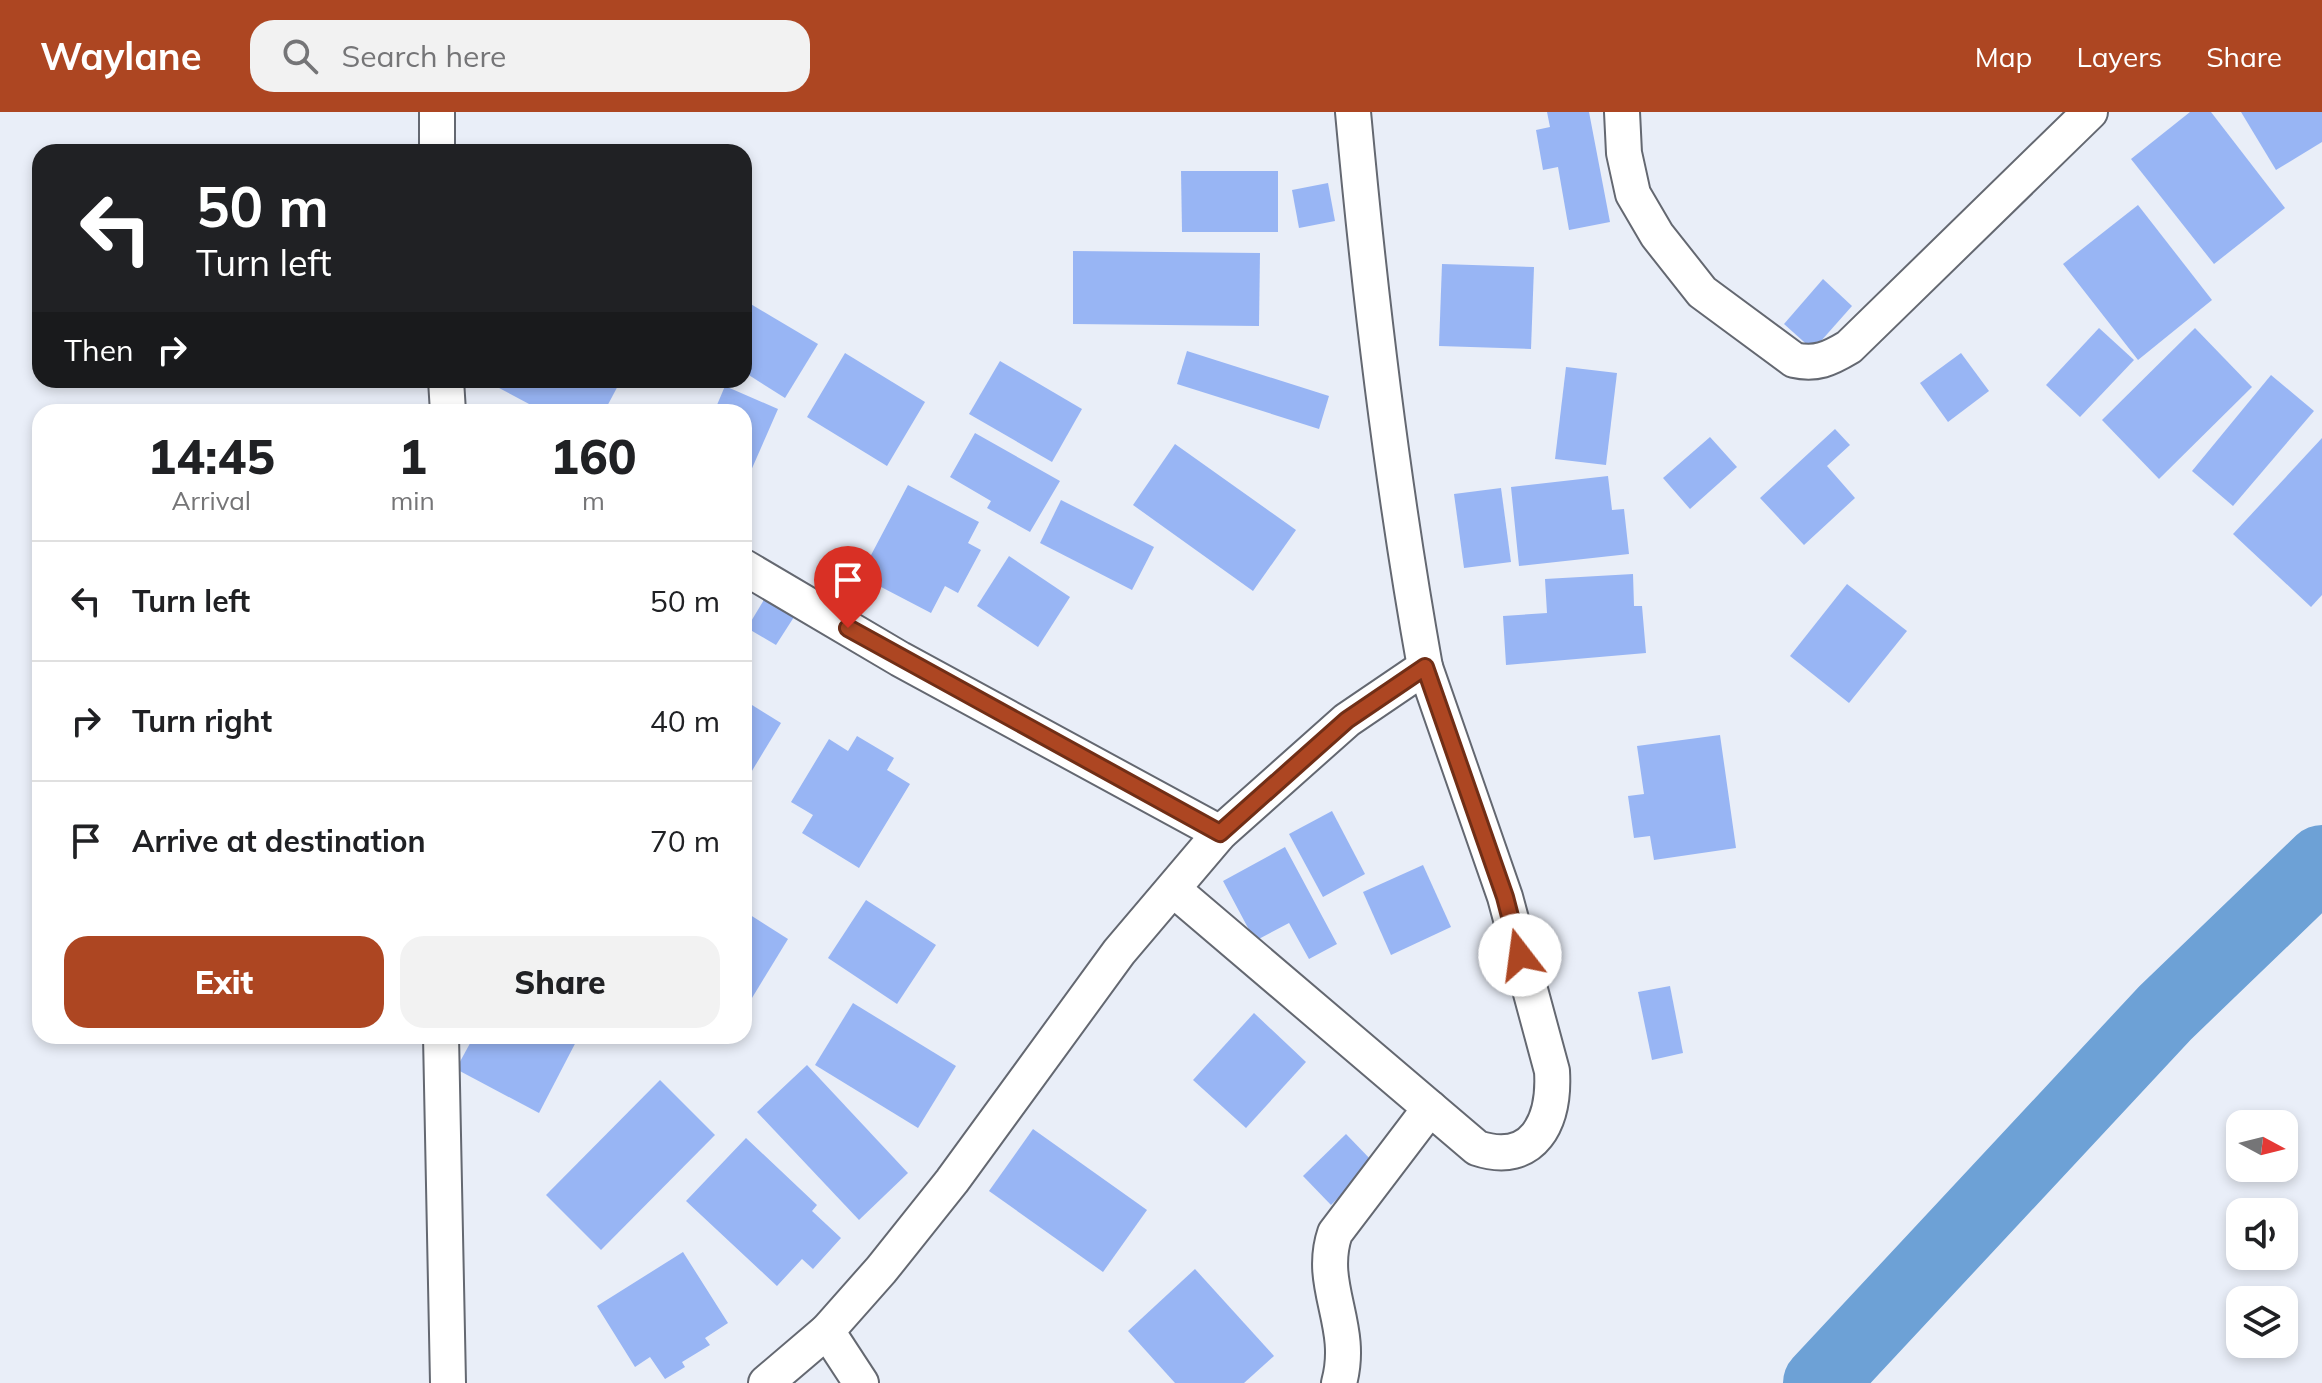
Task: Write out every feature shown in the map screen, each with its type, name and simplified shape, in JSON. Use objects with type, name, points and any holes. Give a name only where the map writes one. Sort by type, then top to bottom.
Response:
[{"type":"street","points":[[437,112],[437,144]]},
{"type":"street","points":[[1174,890],[1477,1148],[1500,1156],[1527,1146],[1545,1122],[1554,1100],[1552,1071],[1505,897],[1425,667],[1405,557],[1381,379],[1353,112]]},
{"type":"street","points":[[1622,112],[1624,153],[1633,194],[1657,235],[1702,292],[1794,360],[1810,364],[1829,359],[1849,347],[2090,112]]},
{"type":"street","points":[[752,572],[900,659],[1220,833]]},
{"type":"street","points":[[766,1383],[827,1331],[881,1270],[952,1181],[1119,952],[1220,833],[1347,720],[1425,667]]},
{"type":"street","points":[[441,1044],[448,1383]]},
{"type":"street","points":[[1339,1383],[1344,1338],[1328,1267],[1328,1252],[1335,1233],[1430,1108]]},
{"type":"street","points":[[827,1331],[861,1383]]},
{"type":"building","points":[[1547,112],[1589,112],[1610,222],[1569,230],[1558,167],[1543,170],[1536,130],[1550,127]]},
{"type":"building","points":[[2190,112],[2211,112],[2285,208],[2214,264],[2131,159]]},
{"type":"building","points":[[2241,112],[2322,112],[2322,142],[2276,170]]},
{"type":"building","points":[[1181,171],[1278,171],[1278,232],[1182,232]]},
{"type":"building","points":[[1328,183],[1335,221],[1299,228],[1292,190]]},
{"type":"building","points":[[2138,205],[2212,300],[2138,360],[2063,264]]},
{"type":"building","points":[[1073,251],[1260,253],[1259,326],[1073,324]]},
{"type":"building","points":[[1442,264],[1534,267],[1531,349],[1439,346]]},
{"type":"building","points":[[1823,279],[1852,306],[1813,350],[1784,324]]},
{"type":"building","points":[[752,305],[818,344],[785,398],[752,377]]},
{"type":"building","points":[[2099,328],[2134,360],[2080,417],[2046,385]]},
{"type":"building","points":[[2195,328],[2252,387],[2159,479],[2102,420]]},
{"type":"building","points":[[1187,351],[1329,396],[1319,429],[1177,384]]},
{"type":"building","points":[[845,353],[925,402],[887,466],[807,417]]},
{"type":"building","points":[[1961,353],[1989,391],[1948,422],[1920,383]]},
{"type":"building","points":[[1000,361],[1082,409],[1052,462],[969,414]]},
{"type":"building","points":[[1566,367],[1617,373],[1606,465],[1555,459]]},
{"type":"building","points":[[2271,375],[2314,411],[2233,506],[2192,471]]},
{"type":"building","points":[[499,388],[617,388],[608,404],[529,404]]},
{"type":"building","points":[[724,388],[730,388],[778,409],[752,468],[752,404],[717,404]]},
{"type":"building","points":[[1835,429],[1850,445],[1827,466],[1855,498],[1804,545],[1760,498]]},
{"type":"building","points":[[975,433],[1060,481],[1030,532],[987,508],[991,501],[950,477]]},
{"type":"building","points":[[1710,437],[1737,467],[1690,509],[1663,478]]},
{"type":"building","points":[[2322,438],[2322,595],[2311,607],[2233,534]]},
{"type":"building","points":[[1175,444],[1296,530],[1253,591],[1133,505]]},
{"type":"building","points":[[1608,476],[1612,510],[1624,509],[1629,554],[1519,566],[1511,487]]},
{"type":"building","points":[[908,485],[979,522],[968,543],[981,550],[958,593],[945,586],[931,613],[860,576]]},
{"type":"building","points":[[1501,488],[1511,562],[1464,568],[1454,494]]},
{"type":"building","points":[[1061,500],[1154,547],[1132,590],[1040,543]]},
{"type":"building","points":[[1009,556],[1070,597],[1038,647],[977,606]]},
{"type":"building","points":[[1633,574],[1634,606],[1642,606],[1646,653],[1506,665],[1503,616],[1547,613],[1545,579]]},
{"type":"building","points":[[1847,584],[1907,631],[1849,703],[1790,656]]},
{"type":"building","points":[[765,598],[794,617],[776,645],[752,631],[752,620]]},
{"type":"building","points":[[752,705],[781,723],[752,771]]},
{"type":"building","points":[[1720,735],[1736,848],[1654,860],[1650,836],[1634,838],[1628,796],[1644,794],[1637,746]]},
{"type":"building","points":[[857,736],[894,758],[887,770],[910,784],[859,868],[802,833],[813,815],[791,802],[829,739],[848,751]]},
{"type":"building","points":[[1332,811],[1365,874],[1323,897],[1289,834]]},
{"type":"building","points":[[1285,847],[1337,944],[1309,959],[1289,923],[1255,941],[1223,881]]},
{"type":"building","points":[[1423,865],[1451,927],[1391,955],[1363,892]]},
{"type":"building","points":[[866,900],[936,945],[897,1004],[828,958]]},
{"type":"building","points":[[752,916],[788,939],[752,998]]},
{"type":"building","points":[[1670,986],[1683,1053],[1652,1060],[1638,992]]},
{"type":"building","points":[[853,1003],[956,1066],[918,1128],[815,1065]]},
{"type":"building","points":[[1254,1013],[1306,1062],[1246,1128],[1193,1080]]},
{"type":"building","points":[[470,1044],[575,1044],[539,1113],[456,1069]]},
{"type":"building","points":[[807,1065],[908,1173],[859,1220],[757,1112]]},
{"type":"building","points":[[660,1080],[715,1135],[601,1250],[546,1195]]},
{"type":"building","points":[[1033,1129],[1147,1210],[1103,1272],[989,1191]]},
{"type":"building","points":[[1346,1134],[1374,1163],[1331,1205],[1303,1176]]},
{"type":"building","points":[[746,1138],[817,1205],[812,1211],[841,1238],[813,1269],[802,1259],[777,1286],[686,1201]]},
{"type":"building","points":[[683,1252],[728,1323],[705,1338],[710,1345],[682,1362],[685,1367],[665,1379],[650,1357],[635,1367],[597,1306]]},
{"type":"building","points":[[1195,1269],[1274,1356],[1244,1383],[1175,1383],[1128,1331]]},
{"type":"waterway","points":[[1820,1383],[2165,1013],[2322,862]]},
{"type":"route","points":[[848,628],[1220,833],[1347,720],[1425,667],[1505,897],[1520,955]]}]
